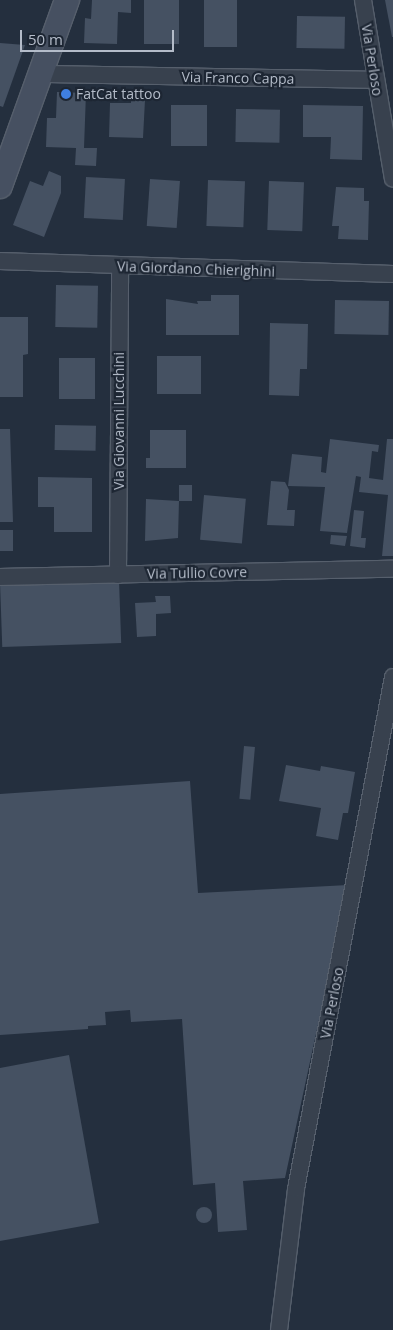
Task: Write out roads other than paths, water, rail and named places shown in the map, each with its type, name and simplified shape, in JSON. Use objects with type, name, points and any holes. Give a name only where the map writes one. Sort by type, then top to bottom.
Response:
[{"type":"street","points":[[0,186],[67,0]]},
{"type":"street","name":"Via Perloso","points":[[363,0],[393,179]]},
{"type":"street","name":"Via Franco Cappa","points":[[41,74],[375,80]]},
{"type":"street","name":"Via Giordano Chierighini","points":[[0,261],[120,267],[393,274]]},
{"type":"street","name":"Via Giovanni Lucchini","points":[[118,575],[120,267]]},
{"type":"street","name":"Via Tullio Covre","points":[[0,577],[393,569]]},
{"type":"street","name":"Via Perloso","points":[[280,1330],[296,1189],[393,676]]},
{"type":"place","name":"FatCat tattoo","points":[[66,94]]}]
